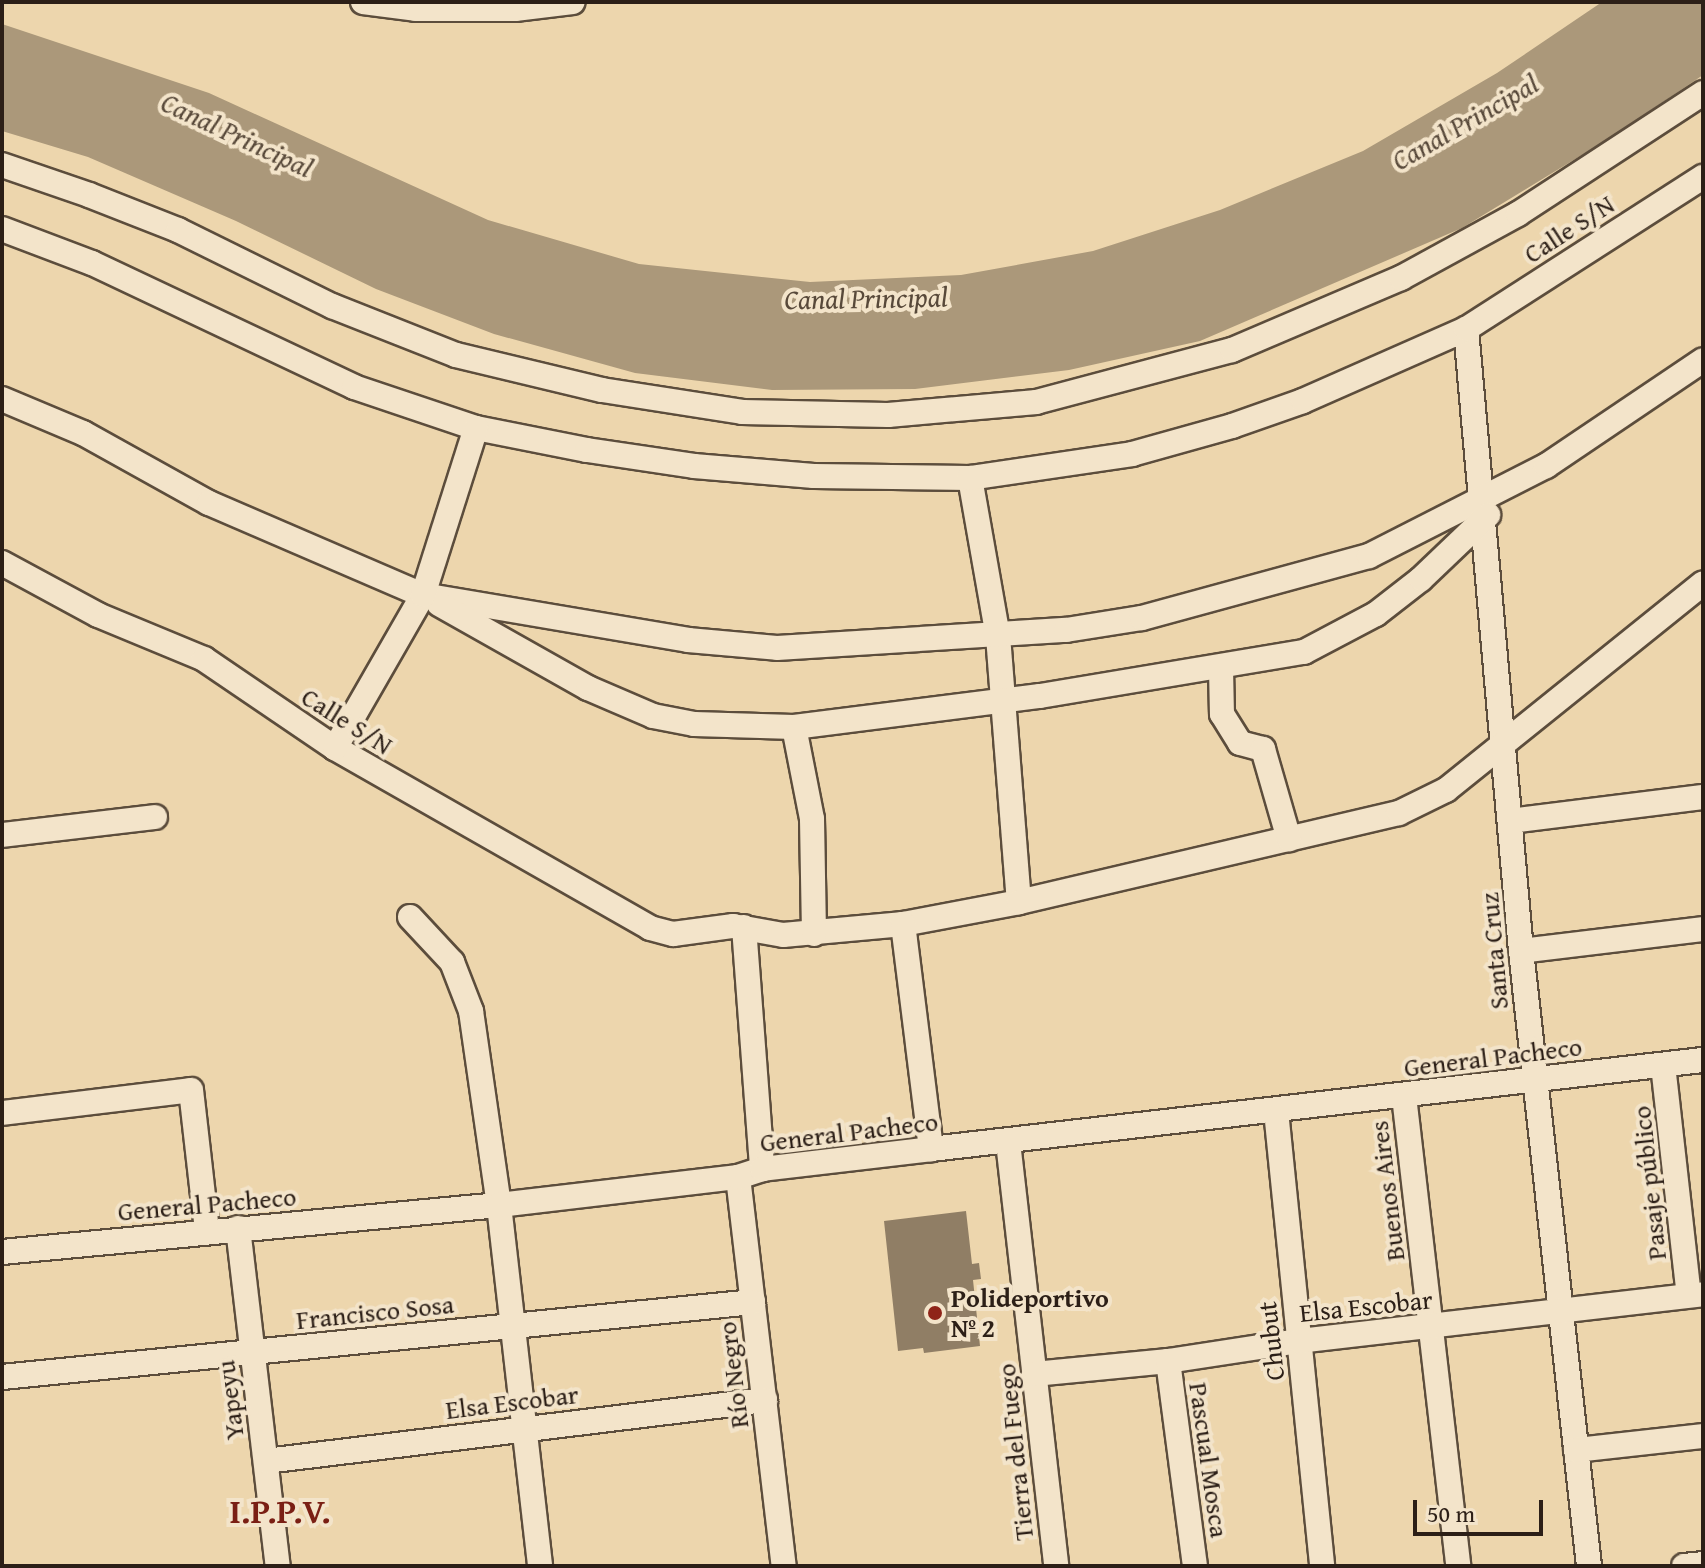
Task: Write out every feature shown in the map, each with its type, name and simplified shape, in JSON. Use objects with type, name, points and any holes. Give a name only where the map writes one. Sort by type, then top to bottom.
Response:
[{"type":"street","points":[[363,2],[416,9],[515,9],[573,2]]},
{"type":"street","points":[[2,165],[178,230],[332,306],[456,355],[602,390],[742,412],[888,415],[1036,402],[1232,350],[1414,271],[1518,214],[1703,93]]},
{"type":"street","name":"Calle S/N","points":[[2,229],[92,263],[354,387],[476,428],[694,466],[814,476],[970,478],[1132,454],[1232,426],[1303,401],[1466,329],[1703,177]]},
{"type":"street","name":"Santa Cruz","points":[[1466,329],[1521,951],[1589,1566]]},
{"type":"street","points":[[2,399],[83,433],[209,503],[423,595],[588,688],[653,716],[694,724],[794,727],[1005,700],[1221,668],[1304,652],[1376,614],[1481,512],[1516,483],[1703,360]]},
{"type":"street","points":[[335,748],[423,595],[476,428]]},
{"type":"street","points":[[970,478],[998,636],[1019,902]]},
{"type":"street","points":[[423,595],[688,640],[777,648],[998,636],[1142,618],[1369,556],[1481,512]]},
{"type":"street","name":"Calle S/N","points":[[2,563],[98,615],[204,659],[335,748],[661,933],[744,927]]},
{"type":"street","points":[[762,1169],[744,927],[783,935],[903,924],[1019,902],[1399,813],[1446,790],[1703,583]]},
{"type":"street","points":[[1221,668],[1222,714],[1240,743],[1263,749],[1289,839]]},
{"type":"street","points":[[794,727],[812,819],[814,934]]},
{"type":"street","points":[[1510,821],[1703,797]]},
{"type":"street","points":[[2,835],[155,817]]},
{"type":"street","points":[[410,917],[452,962],[471,1011],[499,1205],[540,1566]]},
{"type":"street","points":[[903,924],[931,1149]]},
{"type":"street","points":[[1521,951],[1703,929]]},
{"type":"street","name":"General Pacheco","points":[[2,1252],[499,1205],[738,1177],[762,1169],[1703,1060]]},
{"type":"street","name":"Pasaje público","points":[[1663,1065],[1696,1294]]},
{"type":"street","points":[[2,1113],[191,1090],[207,1231]]},
{"type":"street","name":"Buenos Aires","points":[[1404,1096],[1458,1566]]},
{"type":"street","name":"Chubut","points":[[1276,1111],[1322,1566]]},
{"type":"street","name":"Tierra del Fuego","points":[[1008,1142],[1056,1566]]},
{"type":"street","name":"Río Negro","points":[[738,1177],[784,1566]]},
{"type":"street","name":"Yapeyu","points":[[238,1228],[278,1566]]},
{"type":"street","name":"Elsa Escobar","points":[[1034,1374],[1168,1361],[1299,1341],[1561,1313],[1696,1294]]},
{"type":"street","name":"Francisco Sosa","points":[[2,1377],[753,1302]]},
{"type":"street","name":"Pascual Mosca","points":[[1168,1361],[1195,1566]]},
{"type":"street","name":"Elsa Escobar","points":[[266,1461],[765,1400]]},
{"type":"street","points":[[1576,1450],[1703,1436]]},
{"type":"street","points":[[1684,1566],[1703,1564]]},
{"type":"water","name":"Canal Principal","points":[[1602,2],[1703,2],[1703,75],[1608,139],[1462,228],[1200,341],[1069,370],[915,389],[772,390],[635,373],[494,334],[376,289],[236,221],[88,157],[2,131],[2,24],[209,93],[488,220],[639,264],[810,282],[961,275],[1093,251],[1220,210],[1363,151],[1497,73]]},
{"type":"building","name":"Polideportivo Nº 2","points":[[966,1211],[972,1264],[979,1263],[981,1279],[973,1280],[980,1346],[924,1353],[923,1348],[898,1351],[884,1221]]},
{"type":"place","name":"Polideportivo Nº 2","points":[[935,1313]]},
{"type":"district","name":"I.P.P.V.","points":[[280,1511]]}]
